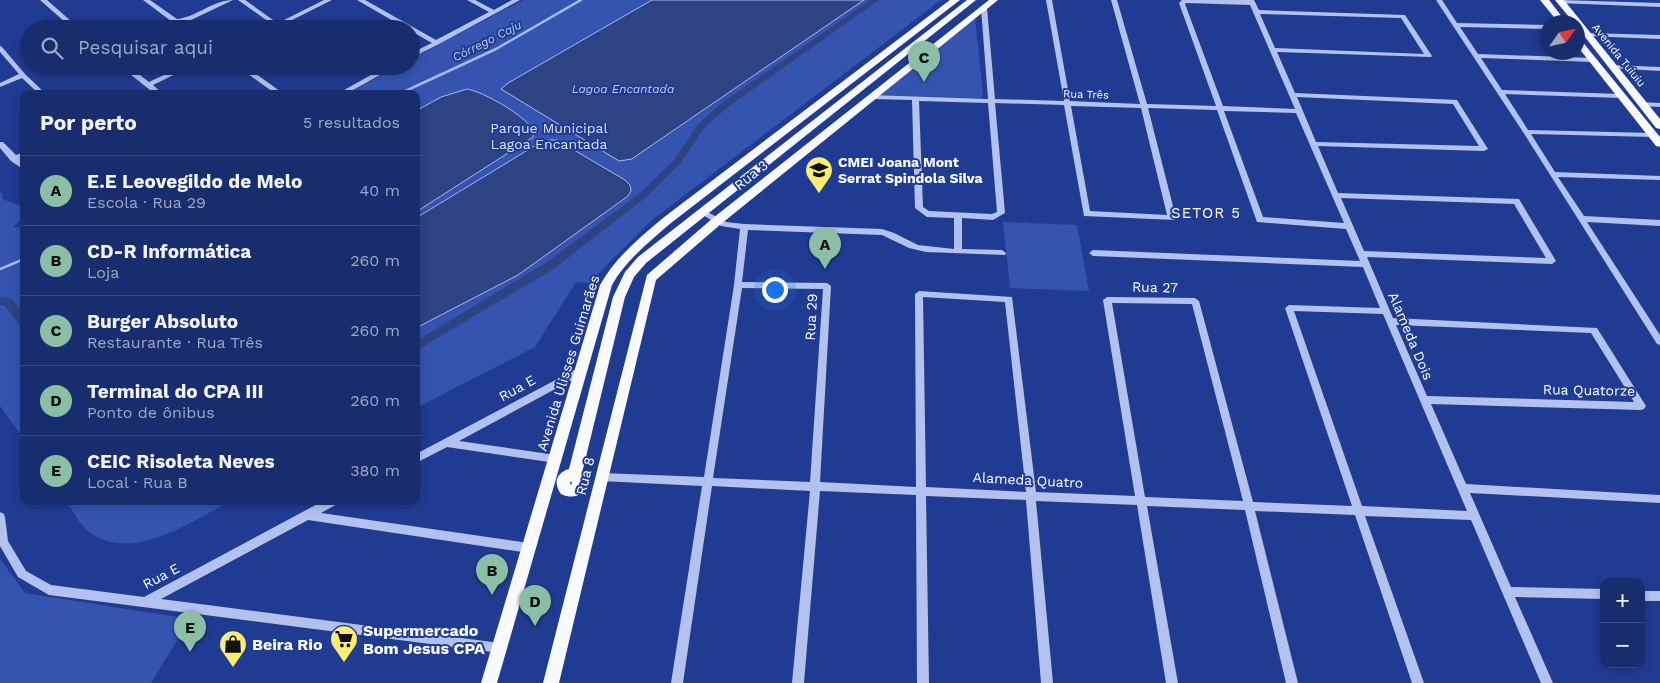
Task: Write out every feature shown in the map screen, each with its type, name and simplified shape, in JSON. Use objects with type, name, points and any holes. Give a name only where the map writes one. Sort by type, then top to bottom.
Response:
[{"type":"main road","name":"Avenida Ulisses Guimarães","points":[[567,479],[556,459],[580,371],[606,285],[612,273],[626,258],[689,204],[956,0]]},
{"type":"main road","name":"Avenida Ulisses Guimarães","points":[[489,683],[529,548],[567,479],[622,288],[629,275],[642,260],[972,0]]},
{"type":"main road","points":[[872,97],[994,0]]},
{"type":"main road","points":[[1544,0],[1556,15]]},
{"type":"main road","name":"Avenida Tuiuiu","points":[[1559,1],[1570,15]]},
{"type":"main road","name":"Avenida Tuiuiu","points":[[1585,33],[1660,126]]},
{"type":"main road","points":[[1585,43],[1594,44]]},
{"type":"main road","name":"Avenida Tuiuiu","points":[[1585,52],[1660,144]]},
{"type":"main road","name":"Rua 3","points":[[651,278],[717,221],[872,97]]},
{"type":"main road","points":[[689,204],[702,212]]},
{"type":"main road","name":"Rua 8","points":[[551,683],[651,278]]},
{"type":"main road","name":"Alameda Quatro","points":[[567,479],[588,476],[601,477]]},
{"type":"street","points":[[42,0],[66,20]]},
{"type":"street","points":[[146,0],[175,20]]},
{"type":"street","points":[[186,20],[230,0]]},
{"type":"street","points":[[241,0],[270,20]]},
{"type":"street","points":[[287,20],[329,0]]},
{"type":"street","points":[[360,0],[396,20]]},
{"type":"street","points":[[470,0],[494,12]]},
{"type":"street","points":[[420,52],[517,0]]},
{"type":"street","points":[[1049,0],[1087,214],[1172,218],[1144,106],[1114,0]]},
{"type":"street","points":[[1439,0],[1660,342]]},
{"type":"street","points":[[1272,50],[1429,56],[1403,16],[1253,5],[1185,1],[1182,3],[1260,220],[1348,226]]},
{"type":"street","points":[[1559,1],[1660,5]]},
{"type":"street","name":"Alameda Dois","points":[[1253,5],[1547,683]]},
{"type":"street","points":[[915,99],[918,208],[926,214],[993,216],[1001,214],[984,8]]},
{"type":"street","points":[[1455,25],[1540,27]]},
{"type":"street","points":[[420,34],[437,43]]},
{"type":"street","points":[[1587,35],[1660,37]]},
{"type":"street","points":[[0,48],[20,71]]},
{"type":"street","points":[[1475,56],[1592,60]]},
{"type":"street","points":[[1613,67],[1660,69]]},
{"type":"street","points":[[0,85],[23,75],[39,90]]},
{"type":"street","points":[[135,75],[155,90]]},
{"type":"street","points":[[148,85],[170,75]]},
{"type":"street","points":[[253,75],[275,90]]},
{"type":"street","points":[[348,90],[376,75]]},
{"type":"street","points":[[1499,92],[1621,96]]},
{"type":"street","points":[[1292,95],[1455,102],[1484,149],[1313,144]]},
{"type":"street","name":"Rua Três","points":[[872,97],[1299,111]]},
{"type":"street","points":[[1642,104],[1660,104]]},
{"type":"street","points":[[1526,132],[1653,136]]},
{"type":"street","points":[[0,144],[20,164]]},
{"type":"street","points":[[14,159],[20,156]]},
{"type":"street","points":[[1553,174],[1660,178]]},
{"type":"street","points":[[1335,195],[1516,201],[1552,262],[1360,254]]},
{"type":"street","points":[[702,212],[717,221],[744,227],[882,232],[895,236],[916,248],[1002,253]]},
{"type":"street","points":[[958,216],[958,250]]},
{"type":"street","points":[[1581,219],[1660,223]]},
{"type":"street","points":[[677,683],[738,285],[744,227]]},
{"type":"street","points":[[1093,253],[1365,264]]},
{"type":"street","name":"Rua 29","points":[[738,285],[827,286],[815,486]]},
{"type":"street","points":[[923,683],[919,294],[1009,299],[1031,496],[1047,683]]},
{"type":"street","name":"Rua 27","points":[[1140,501],[1107,300],[1195,301],[1249,506]]},
{"type":"street","points":[[1386,311],[1289,308],[1418,683]]},
{"type":"street","name":"Rua Quatorze","points":[[1390,321],[1594,330],[1642,406],[1424,400]]},
{"type":"street","name":"Rua E","points":[[420,457],[580,371]]},
{"type":"street","points":[[447,443],[556,459]]},
{"type":"street","name":"Alameda Quatro","points":[[601,477],[1475,516]]},
{"type":"street","points":[[798,683],[815,486]]},
{"type":"street","points":[[1462,488],[1660,499]]},
{"type":"street","points":[[1140,501],[1172,683]]},
{"type":"street","name":"Rua E","points":[[0,517],[2,543],[22,574],[49,590],[144,603],[326,505]]},
{"type":"street","points":[[1249,506],[1292,683]]},
{"type":"street","points":[[307,515],[529,548]]},
{"type":"street","points":[[1507,592],[1600,594]]},
{"type":"street","points":[[1645,596],[1660,596]]},
{"type":"street","points":[[144,603],[500,648]]},
{"type":"green space","name":"Parque Municipal Lagoa Encantada","points":[[523,0],[941,0],[652,220],[589,283],[576,282],[535,347],[420,406],[420,90],[354,90],[382,75],[420,75],[420,54]]},
{"type":"green space","points":[[975,18],[983,95],[981,98],[880,95]]},
{"type":"green space","points":[[0,192],[3,194],[2,199],[20,206],[20,221],[13,227],[20,227],[20,434],[0,406]]},
{"type":"green space","points":[[1003,222],[1077,225],[1089,291],[1010,288]]},
{"type":"green space","points":[[69,505],[223,505],[180,528],[143,542],[124,543],[106,541],[89,532]]},
{"type":"green space","points":[[0,559],[25,593],[190,619],[151,683],[0,683]]},
{"type":"water","name":"Lagoa Encantada","points":[[652,0],[864,0],[632,159],[619,161],[501,89],[508,83]]},
{"type":"water","points":[[467,89],[484,95],[504,105],[530,125],[534,131],[533,137],[420,209],[420,109],[441,97]]},
{"type":"water","points":[[557,140],[625,180],[630,185],[631,191],[628,196],[518,275],[420,326],[420,216],[541,142]]},
{"type":"waterway","name":"Córrego Caju","points":[[408,90],[496,49],[581,0]]},
{"type":"waterway","points":[[420,345],[551,265],[642,196],[677,162],[701,126],[726,104],[875,0]]},
{"type":"waterway","name":"Córrego Caju","points":[[0,269],[20,261]]},
{"type":"waterway","points":[[0,301],[7,301],[20,317]]},
{"type":"place","name":"Burger Absoluto","points":[[924,82]]},
{"type":"place","name":"CMEI Joana Mont Serrat Spindola Silva","points":[[819,194]]},
{"type":"place","name":"E.E Leovegildo de Melo","points":[[825,269]]},
{"type":"place","name":"CD-R Informática","points":[[492,595]]},
{"type":"place","name":"Terminal do CPA III","points":[[535,626]]},
{"type":"place","name":"CEIC Risoleta Neves","points":[[190,652]]},
{"type":"place","name":"Supermercado Bom Jesus CPA","points":[[344,663]]},
{"type":"place","name":"Beira Rio","points":[[233,668]]},
{"type":"district","name":"SETOR 5","points":[[1206,213]]}]
